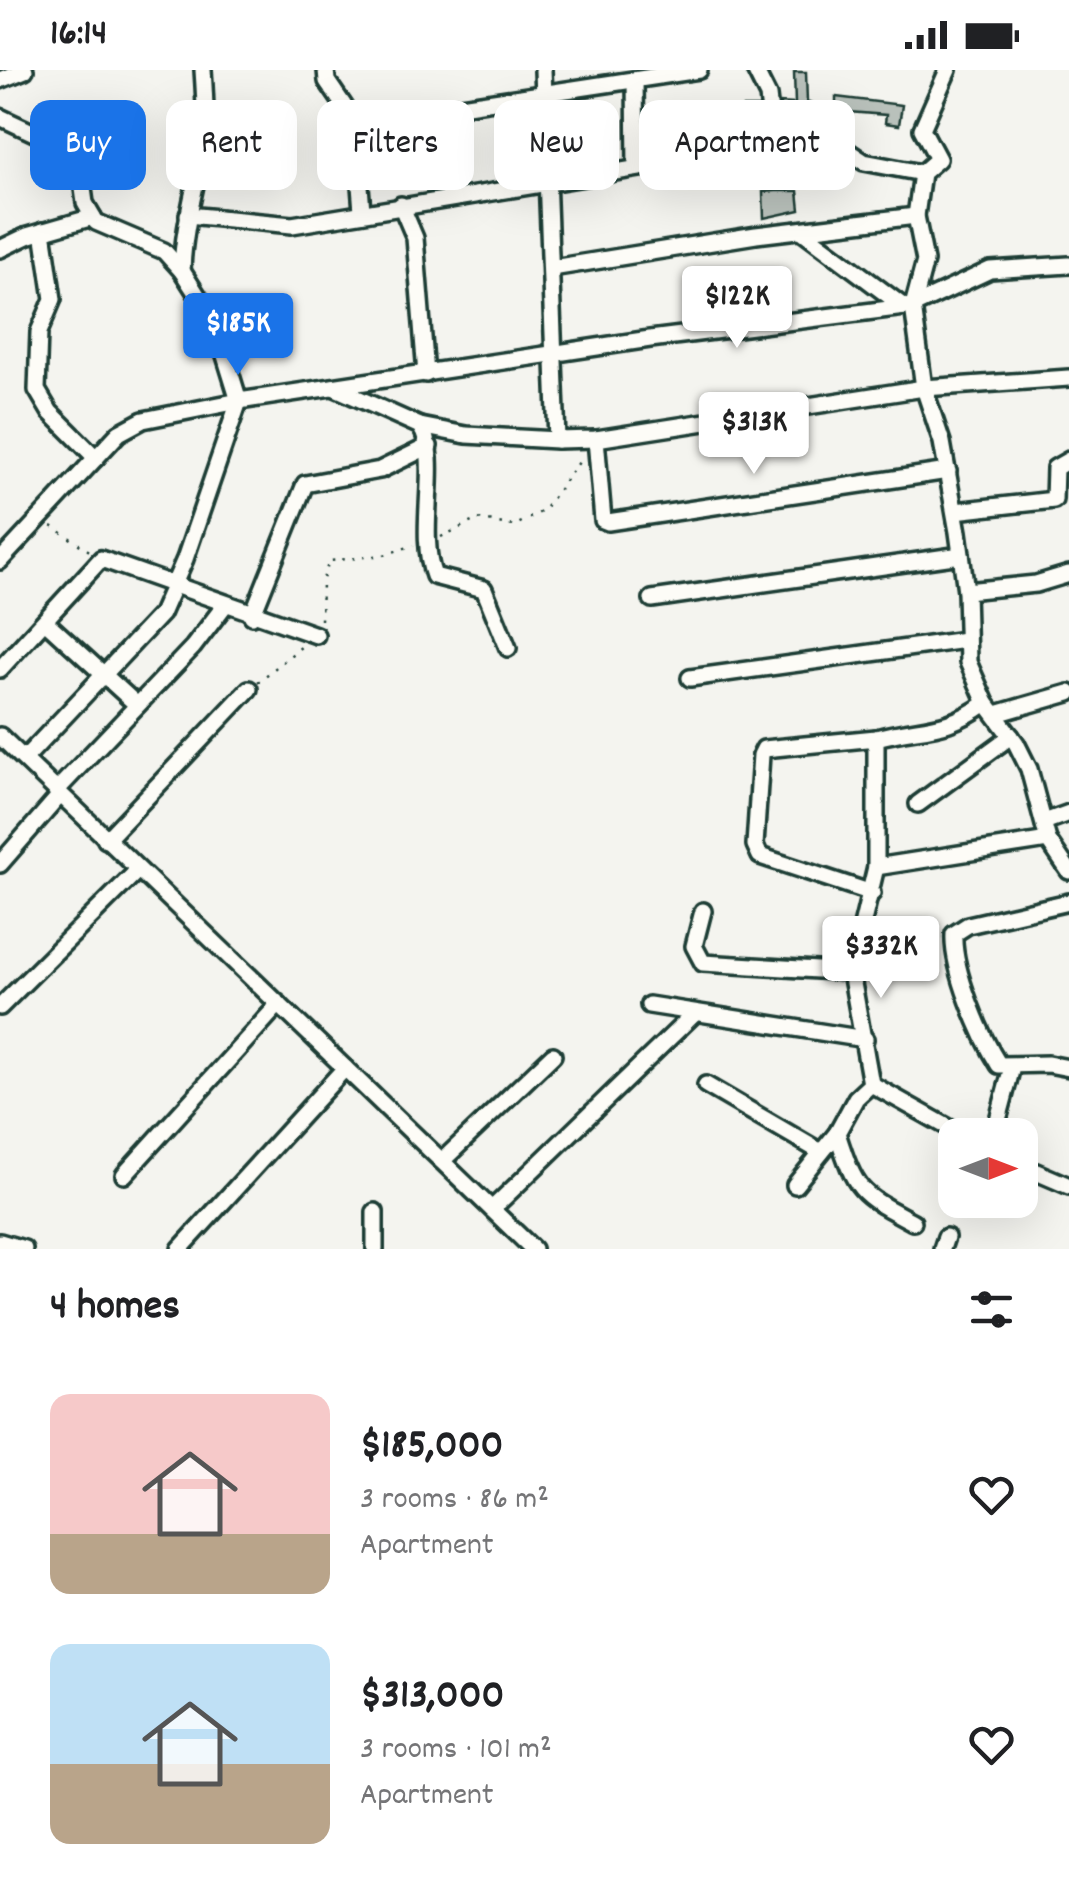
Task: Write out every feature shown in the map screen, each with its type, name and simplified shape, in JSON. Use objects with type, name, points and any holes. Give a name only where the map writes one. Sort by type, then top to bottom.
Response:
[{"type":"street","points":[[0,80],[25,70]]},
{"type":"street","points":[[182,271],[188,215],[204,139],[203,70]]},
{"type":"street","points":[[326,70],[327,81],[340,100]]},
{"type":"street","points":[[542,70],[543,100]]},
{"type":"street","points":[[474,104],[699,70]]},
{"type":"street","points":[[756,70],[768,100]]},
{"type":"street","points":[[948,70],[922,129],[938,161],[922,173],[916,216],[925,261],[908,306],[955,511],[966,591],[965,640],[971,677],[1029,769],[1048,840],[1069,871]]},
{"type":"street","points":[[635,80],[636,168]]},
{"type":"street","points":[[0,117],[74,156],[80,167],[85,203],[104,228],[164,251],[182,271],[216,323],[239,401],[175,587],[161,614],[26,758]]},
{"type":"street","points":[[855,156],[864,162],[922,173]]},
{"type":"street","points":[[619,171],[639,168]]},
{"type":"street","points":[[360,190],[362,211]]},
{"type":"street","points":[[188,215],[283,225],[496,190]]},
{"type":"street","points":[[547,190],[557,440]]},
{"type":"street","points":[[401,205],[415,238],[426,374]]},
{"type":"street","points":[[552,268],[916,216]]},
{"type":"street","points":[[0,249],[94,217]]},
{"type":"street","points":[[801,230],[908,306]]},
{"type":"street","points":[[43,232],[53,299],[39,332],[37,390],[50,412],[96,458]]},
{"type":"street","points":[[0,561],[119,433],[143,420],[239,401],[908,306],[990,270],[1069,265]]},
{"type":"street","points":[[333,388],[420,426],[466,435],[557,440],[596,439],[924,388],[1069,378]]},
{"type":"street","points":[[420,426],[428,446],[425,542],[434,576],[484,589],[508,648]]},
{"type":"street","points":[[596,439],[600,507],[603,520],[608,522],[948,471]]},
{"type":"street","points":[[252,616],[305,484],[380,470],[428,446]]},
{"type":"street","points":[[955,511],[1054,500],[1055,468],[1069,460]]},
{"type":"street","points":[[652,599],[961,554]]},
{"type":"street","points":[[0,669],[101,559],[252,616],[316,635]]},
{"type":"street","points":[[966,591],[1036,584],[1069,574]]},
{"type":"street","points":[[0,864],[58,793],[194,647],[225,606]]},
{"type":"street","points":[[46,622],[137,705]]},
{"type":"street","points":[[690,678],[965,640]]},
{"type":"street","points":[[106,840],[250,689]]},
{"type":"street","points":[[872,893],[760,856],[755,845],[760,756],[764,750],[941,728],[991,708],[1069,693]]},
{"type":"street","points":[[0,736],[492,1209],[523,1246]]},
{"type":"street","points":[[918,804],[1011,736]]},
{"type":"street","points":[[871,1084],[852,972],[876,866],[876,738]]},
{"type":"street","points":[[1044,822],[1069,814]]},
{"type":"street","points":[[876,866],[1048,840]]},
{"type":"street","points":[[0,1007],[138,870]]},
{"type":"street","points":[[1069,902],[968,926],[954,934],[957,966],[1000,1065],[1048,1064],[1069,1068]]},
{"type":"street","points":[[703,911],[694,946],[702,962],[852,972]]},
{"type":"street","points":[[124,1174],[279,1004]]},
{"type":"street","points":[[649,1005],[865,1039]]},
{"type":"street","points":[[492,1209],[694,1014]]},
{"type":"street","points":[[442,1161],[553,1054]]},
{"type":"street","points":[[998,1118],[1012,1067]]},
{"type":"street","points":[[180,1249],[345,1068]]},
{"type":"street","points":[[795,1185],[837,1133],[856,1098],[871,1084]]},
{"type":"street","points":[[871,1084],[938,1122]]},
{"type":"street","points":[[706,1085],[821,1152]]},
{"type":"street","points":[[837,1133],[858,1188],[865,1196],[913,1222]]},
{"type":"street","points":[[1038,1173],[1069,1186]]},
{"type":"street","points":[[374,1212],[375,1249]]},
{"type":"street","points":[[1,1245],[24,1249]]},
{"type":"path","points":[[41,518],[101,559]]},
{"type":"building","points":[[794,72],[806,72],[807,100],[795,100]]},
{"type":"building","points":[[836,97],[902,105],[899,125],[885,123],[886,115],[855,113],[855,100]]},
{"type":"building","points":[[798,191],[800,210],[764,218],[763,192]]}]
